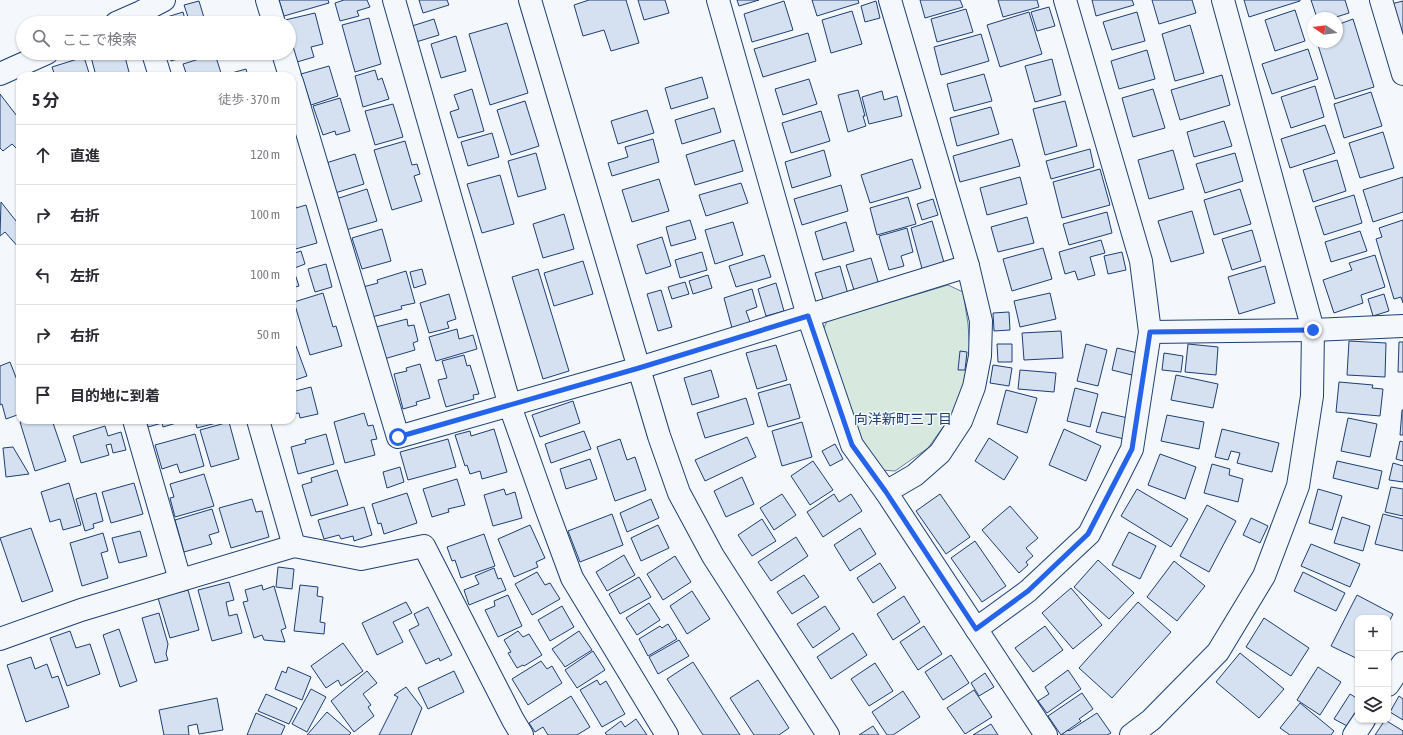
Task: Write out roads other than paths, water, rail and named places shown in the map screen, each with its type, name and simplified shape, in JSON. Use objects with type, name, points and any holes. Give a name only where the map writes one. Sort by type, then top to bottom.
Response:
[{"type":"street","points":[[144,16],[164,0]]},
{"type":"street","points":[[267,0],[272,16]]},
{"type":"street","points":[[394,0],[510,406],[572,578],[667,735]]},
{"type":"street","points":[[530,0],[659,436],[679,493],[712,556],[828,735]]},
{"type":"street","points":[[718,0],[808,316],[852,445],[886,492],[1046,735]]},
{"type":"street","points":[[886,492],[915,475],[940,453],[961,421],[974,387],[980,356],[981,321],[968,266],[890,0]]},
{"type":"street","points":[[976,629],[1028,591],[1088,534],[1132,449],[1150,332],[1141,261],[1065,0]]},
{"type":"street","points":[[1131,735],[1151,720],[1218,652],[1264,576],[1298,486],[1312,396],[1313,330],[1223,0]]},
{"type":"street","points":[[1381,0],[1403,74]]},
{"type":"street","points":[[155,60],[159,72]]},
{"type":"street","points":[[285,60],[289,72]]},
{"type":"street","points":[[0,74],[38,63]]},
{"type":"street","points":[[296,95],[398,437],[639,368],[968,266]]},
{"type":"street","points":[[1150,332],[1313,330],[1403,326]]},
{"type":"street","points":[[135,424],[180,580]]},
{"type":"street","points":[[259,424],[294,546]]},
{"type":"street","points":[[0,639],[81,610],[294,546],[361,559],[424,546],[512,720],[522,735]]},
{"type":"street","points":[[1391,681],[1403,663]]},
{"type":"street","points":[[1354,735],[1362,723]]},
{"type":"district","name":"向洋新町三丁目","points":[[903,419]]}]
